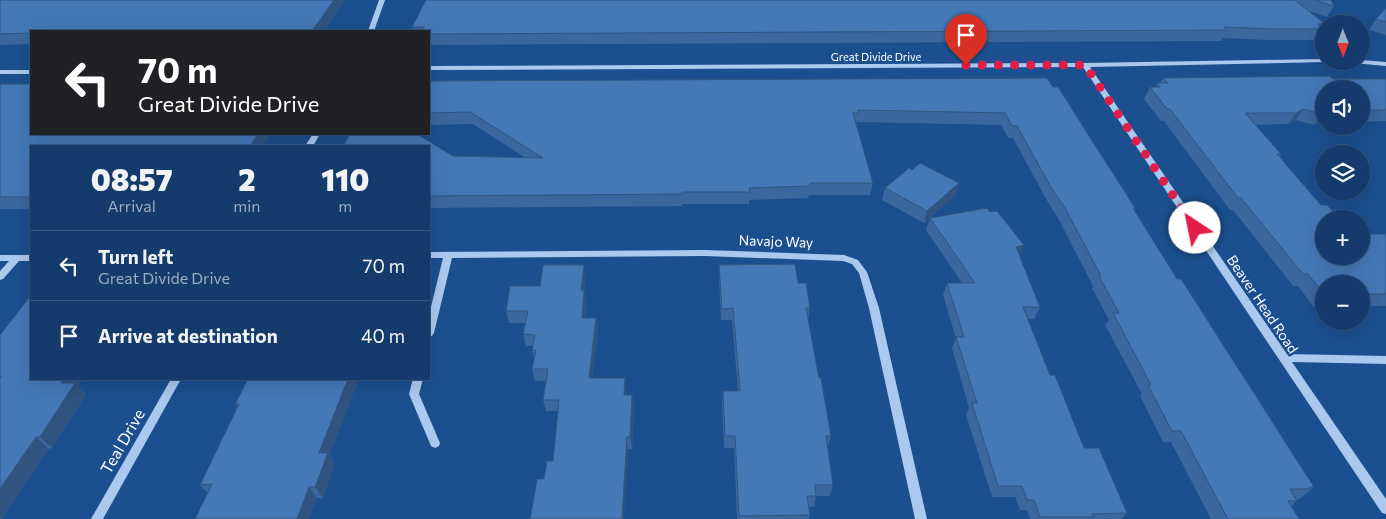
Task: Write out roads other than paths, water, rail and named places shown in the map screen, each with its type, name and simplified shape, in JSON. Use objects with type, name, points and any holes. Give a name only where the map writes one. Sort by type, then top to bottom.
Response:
[{"type":"street","points":[[371,30],[382,0]]},
{"type":"street","name":"Great Divide Drive","points":[[430,68],[1085,65],[1315,61]]},
{"type":"street","points":[[1370,63],[1386,64]]},
{"type":"street","name":"Beaver Head Road","points":[[1085,65],[1386,509]]},
{"type":"street","points":[[0,72],[30,72]]},
{"type":"street","name":"Navajo Way","points":[[430,255],[705,253],[834,257],[855,262],[863,272],[874,308],[921,519]]},
{"type":"street","points":[[430,329],[448,254]]},
{"type":"street","points":[[0,258],[30,258]]},
{"type":"street","points":[[0,277],[17,258]]},
{"type":"street","points":[[1283,358],[1386,360]]},
{"type":"street","name":"Teal Drive","points":[[97,519],[175,380]]},
{"type":"street","points":[[418,380],[414,394],[435,443]]}]
